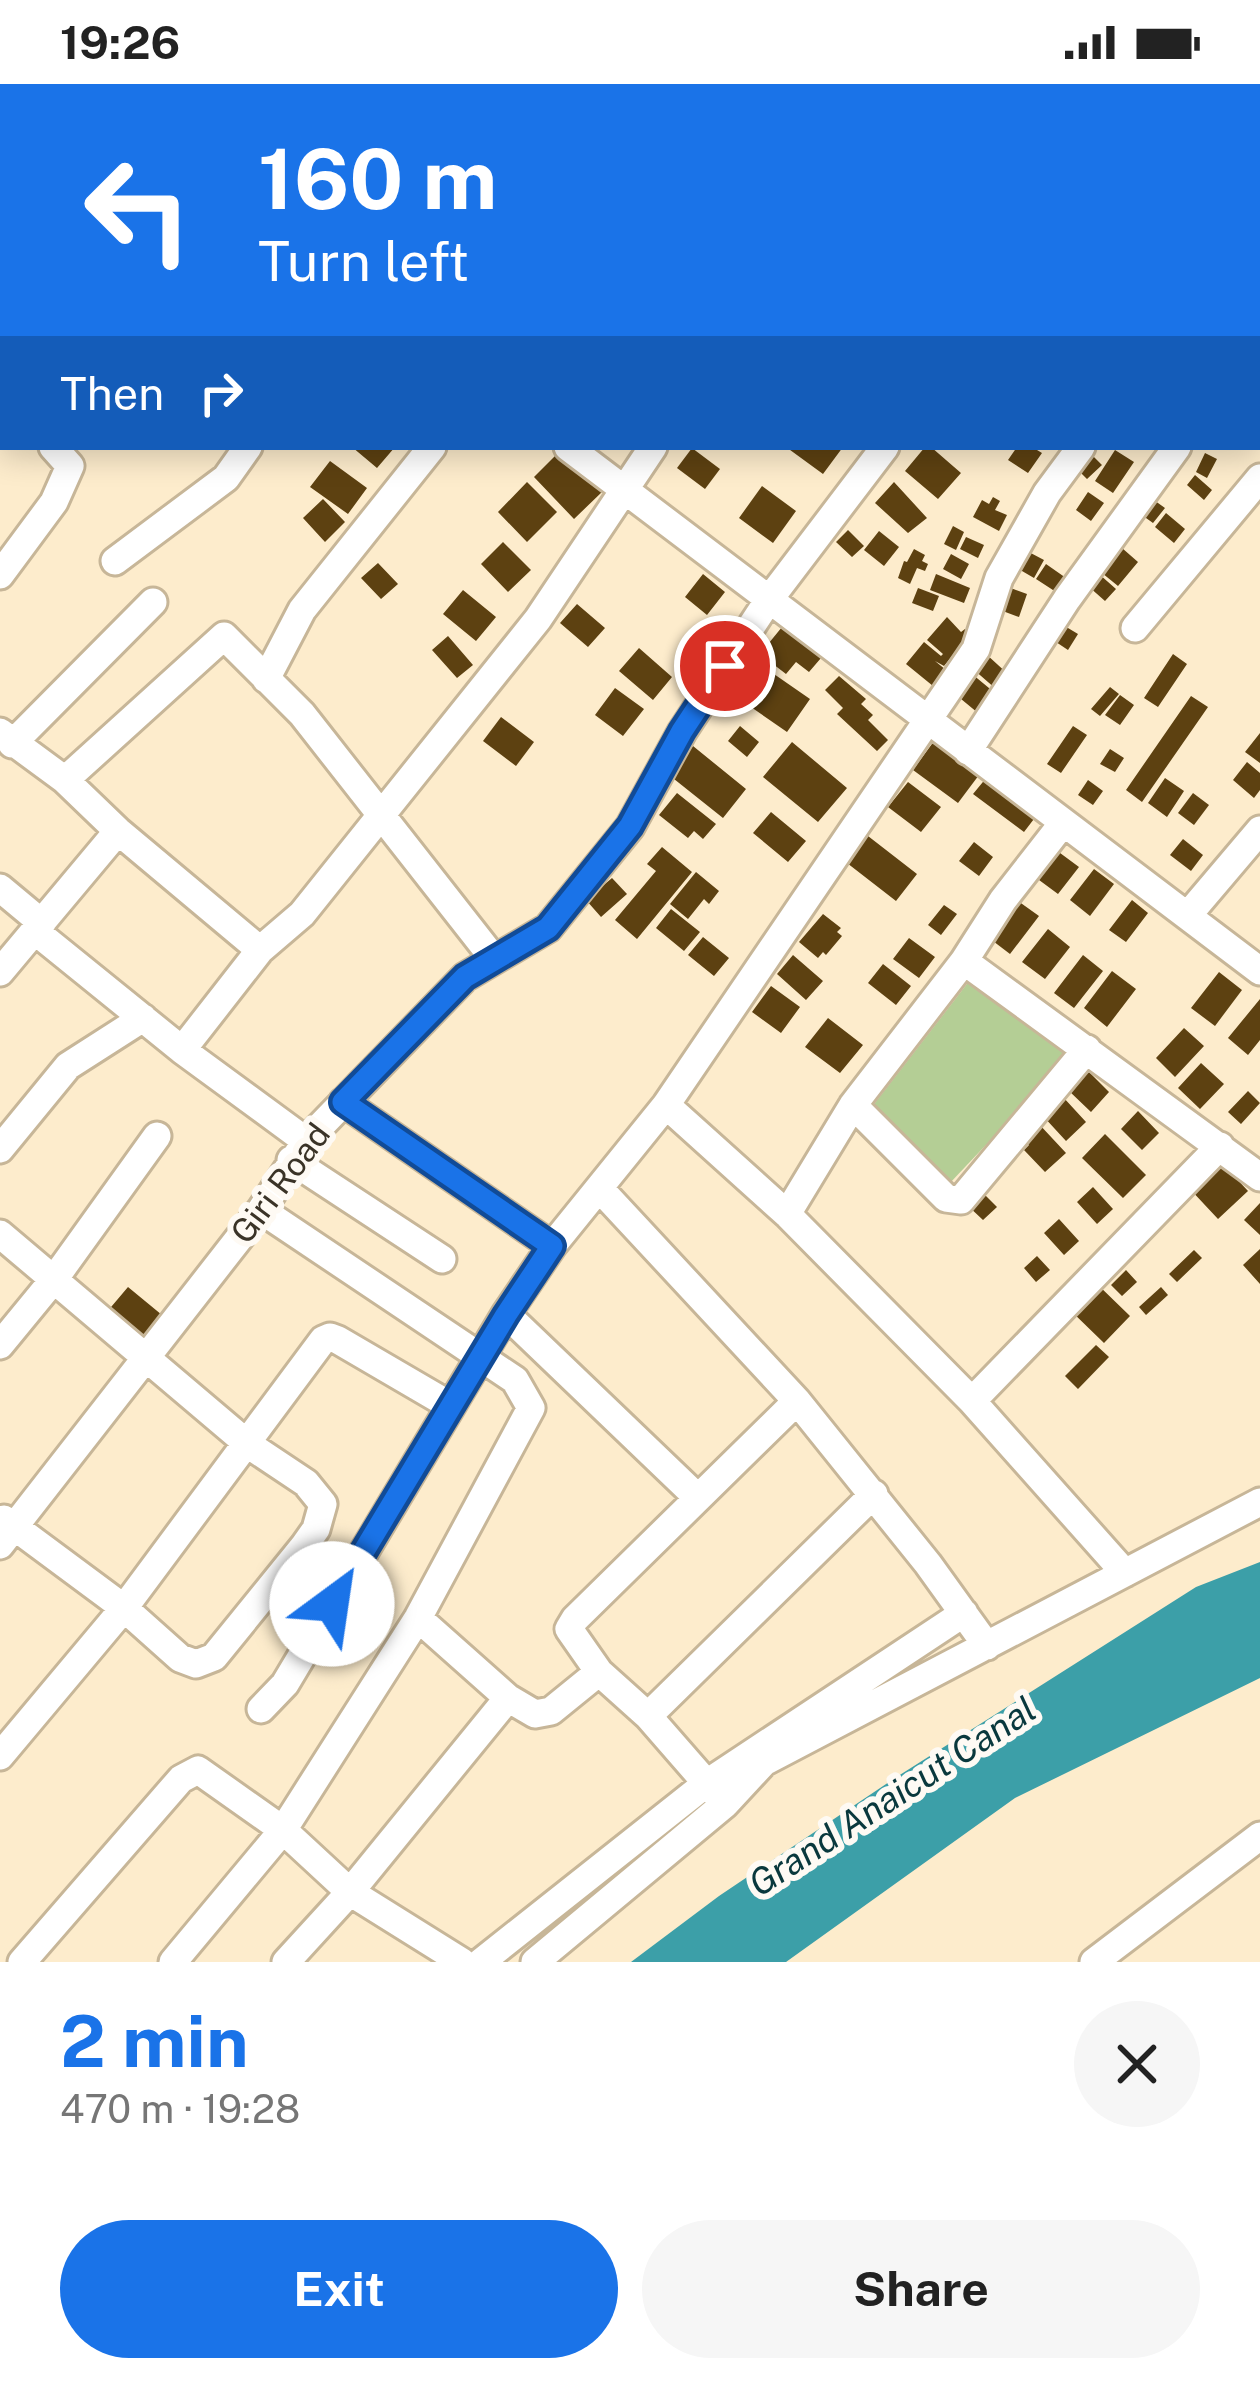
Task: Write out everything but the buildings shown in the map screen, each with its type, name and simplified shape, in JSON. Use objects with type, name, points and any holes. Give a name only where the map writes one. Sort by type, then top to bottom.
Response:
[{"type":"street","points":[[0,575],[54,502],[70,466],[56,450]]},
{"type":"street","points":[[115,562],[226,478],[246,450]]},
{"type":"street","points":[[266,679],[302,610],[429,450]]},
{"type":"street","points":[[572,450],[1260,971]]},
{"type":"street","points":[[182,1050],[260,950],[302,914],[538,620],[651,450]]},
{"type":"street","name":"Giri Road","points":[[5,1529],[147,1359],[261,1210],[298,1150],[465,977],[548,928],[630,826],[682,731],[768,601],[884,450]]},
{"type":"street","points":[[261,1709],[285,1684],[552,1246],[666,1105],[976,649],[999,578],[1047,493],[1080,450]]},
{"type":"street","points":[[968,751],[1067,599],[1176,450]]},
{"type":"street","points":[[1135,628],[1260,478]]},
{"type":"street","points":[[153,602],[6,738],[65,780],[118,831],[260,950]]},
{"type":"street","points":[[65,780],[224,636],[302,714],[494,959]]},
{"type":"street","points":[[787,1214],[853,1105],[964,962],[1003,900],[1063,823]]},
{"type":"street","points":[[1188,914],[1260,830]]},
{"type":"street","points":[[0,973],[118,831]]},
{"type":"street","points":[[0,888],[298,1150],[442,1259]]},
{"type":"street","points":[[964,962],[1260,1178]]},
{"type":"street","points":[[0,1149],[68,1066],[143,1018]]},
{"type":"street","points":[[853,1105],[946,1198],[961,1200],[1087,1049]]},
{"type":"street","points":[[343,1102],[552,1246]]},
{"type":"street","points":[[666,1105],[787,1214],[972,1401],[1125,1573]]},
{"type":"street","points":[[0,1345],[56,1278],[157,1136]]},
{"type":"street","points":[[972,1401],[1220,1146]]},
{"type":"street","points":[[600,1190],[797,1401],[874,1494],[987,1646]]},
{"type":"street","points":[[173,1962],[284,1830],[418,1618],[531,1408],[515,1380],[261,1210]]},
{"type":"street","points":[[0,1234],[249,1445],[306,1483],[322,1504],[316,1529],[304,1546],[214,1658],[196,1664],[180,1658],[124,1608],[5,1529]]},
{"type":"street","points":[[506,1315],[698,1498]]},
{"type":"street","points":[[0,1756],[124,1608],[323,1340],[330,1337],[451,1406]]},
{"type":"street","points":[[716,1794],[648,1716],[599,1672],[569,1629],[797,1401]]},
{"type":"street","points":[[648,1716],[874,1494]]},
{"type":"street","points":[[535,1962],[716,1794],[764,1762],[1260,1502]]},
{"type":"street","points":[[481,1962],[964,1613]]},
{"type":"street","points":[[418,1618],[508,1698],[535,1714],[550,1711],[599,1672]]},
{"type":"street","points":[[286,1962],[350,1892],[508,1698]]},
{"type":"street","points":[[0,1947],[20,1962],[189,1772],[204,1772],[284,1830],[350,1892],[462,1962]]},
{"type":"street","points":[[1094,1962],[1260,1836]]},
{"type":"green space","points":[[970,980],[1069,1057],[949,1184],[864,1117]]},
{"type":"water","name":"Grand Anaicut Canal","points":[[1260,1562],[1260,1678],[1015,1798],[786,1962],[631,1962],[719,1896],[895,1778],[1196,1587]]},
{"type":"route","points":[[332,1604],[552,1246],[343,1102],[465,977],[548,928],[630,826],[682,731],[725,666]]}]
